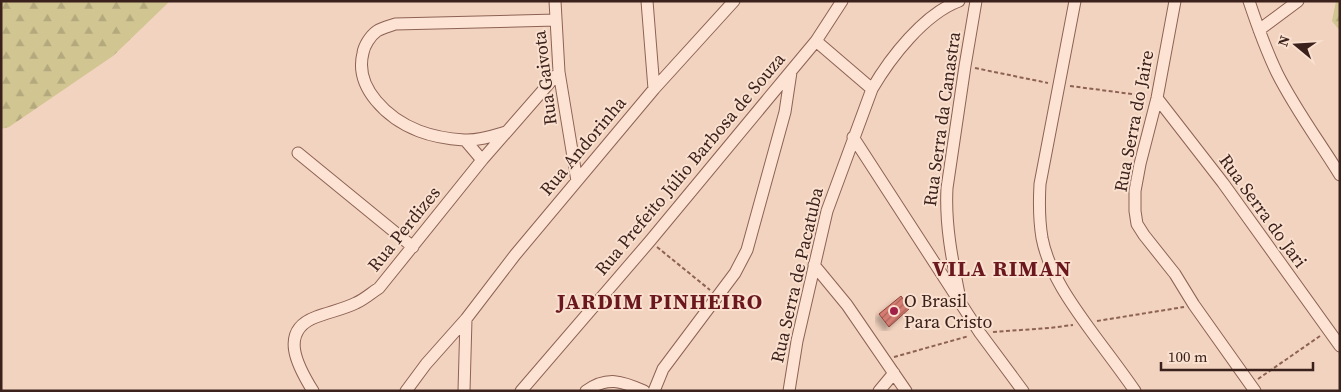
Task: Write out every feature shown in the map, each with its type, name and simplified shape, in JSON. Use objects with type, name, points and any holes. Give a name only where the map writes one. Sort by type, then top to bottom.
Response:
[{"type":"street","points":[[544,1],[555,4]]},
{"type":"street","points":[[647,1],[654,89]]},
{"type":"street","name":"Rua Andorinha","points":[[406,391],[426,364],[466,319],[515,255],[654,89],[734,1]]},
{"type":"street","name":"Rua Prefeito Júlio Barbosa de Souza","points":[[521,391],[650,241],[816,41],[842,1]]},
{"type":"street","name":"Rua Serra de Pacatuba","points":[[789,391],[797,341],[827,211],[872,89],[889,63],[911,36],[932,17],[950,4],[959,1]]},
{"type":"street","name":"Rua Serra da Canastra","points":[[960,301],[950,245],[946,207],[947,188],[976,1]]},
{"type":"street","points":[[1076,1],[1040,184],[1039,214],[1042,239],[1061,287],[1135,391]]},
{"type":"street","name":"Rua Serra do Jaire","points":[[1175,1],[1157,98],[1140,164],[1135,191],[1135,211],[1138,224],[1144,235],[1175,274],[1194,305],[1253,388]]},
{"type":"street","points":[[1249,1],[1259,30],[1278,73],[1301,115],[1340,175]]},
{"type":"street","points":[[1259,30],[1298,1]]},
{"type":"street","name":"Rua Gaivota","points":[[555,4],[559,72],[577,181]]},
{"type":"street","points":[[506,132],[465,140],[428,134],[389,114],[369,90],[362,75],[360,62],[364,46],[377,31],[395,24],[556,20]]},
{"type":"street","points":[[816,41],[872,89]]},
{"type":"street","points":[[654,391],[663,369],[735,272],[747,250],[785,112],[791,71]]},
{"type":"street","name":"Rua Perdizes","points":[[313,391],[297,363],[294,352],[294,340],[298,330],[305,322],[355,304],[378,288],[482,160],[559,72]]},
{"type":"street","name":"Rua Serra do Jari","points":[[1157,98],[1223,183],[1340,346]]},
{"type":"street","points":[[853,137],[980,333],[1023,391]]},
{"type":"street","points":[[465,140],[482,160]]},
{"type":"street","points":[[298,153],[413,247]]},
{"type":"street","points":[[814,265],[847,305],[906,391]]},
{"type":"street","points":[[464,391],[466,319]]},
{"type":"street","points":[[879,391],[894,373]]},
{"type":"street","points":[[586,391],[600,383],[612,381],[626,383],[644,391]]},
{"type":"path","points":[[965,66],[1059,85],[1157,98]]},
{"type":"path","points":[[650,241],[717,296]]},
{"type":"path","points":[[884,359],[980,333],[1049,328],[1194,305]]},
{"type":"path","points":[[1253,388],[1328,330]]},
{"type":"green space","points":[[1,1],[170,1],[113,56],[9,127],[1,129]]},
{"type":"green space","points":[[1336,1],[1340,1],[1340,31],[1332,21]]},
{"type":"building","name":"O Brasil Para Cristo","points":[[901,296],[910,308],[889,327],[879,314]]},
{"type":"place","name":"O Brasil Para Cristo","points":[[894,311]]},
{"type":"district","name":"VILA RIMAN","points":[[1002,268]]},
{"type":"district","name":"JARDIM PINHEIRO","points":[[660,301]]}]
